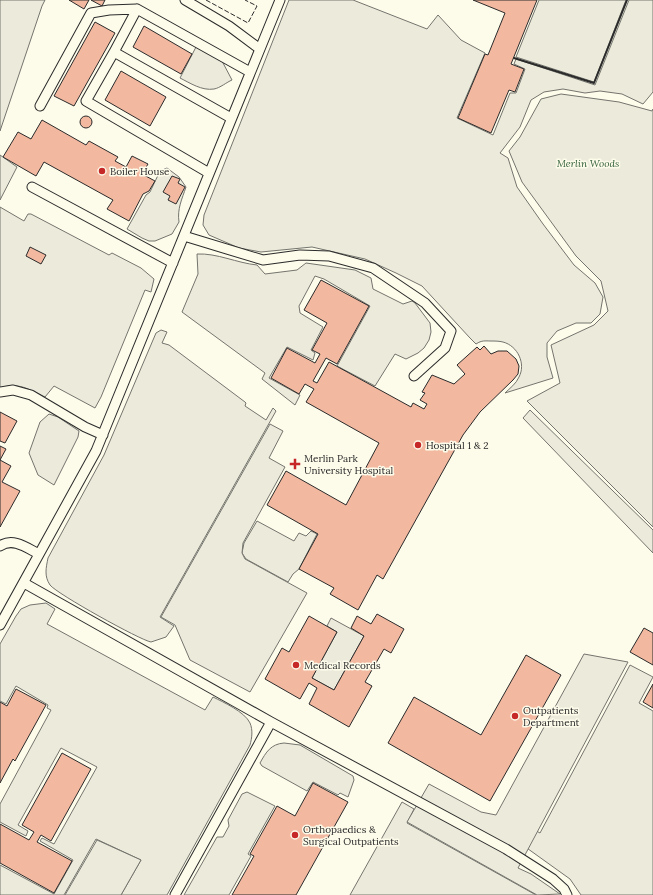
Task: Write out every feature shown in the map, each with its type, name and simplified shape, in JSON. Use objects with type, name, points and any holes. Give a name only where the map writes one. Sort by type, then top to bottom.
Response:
[{"type":"lane","points":[[185,0],[229,26],[260,49]]},
{"type":"lane","points":[[0,625],[3,612],[24,582],[96,451],[280,0]]},
{"type":"lane","points":[[40,106],[91,14],[109,10],[137,9],[250,72]]},
{"type":"lane","points":[[137,9],[86,101],[209,173]]},
{"type":"lane","points":[[114,52],[231,118]]},
{"type":"lane","points":[[32,187],[173,263]]},
{"type":"lane","points":[[184,236],[263,260],[300,255],[329,256],[373,268],[425,303],[452,331],[445,348],[414,376]]},
{"type":"lane","points":[[0,392],[13,390],[31,395],[85,427],[103,435]]},
{"type":"lane","points":[[0,546],[5,543],[14,542],[39,554]]},
{"type":"lane","points":[[24,582],[272,722],[506,849],[553,879],[564,889],[567,895]]},
{"type":"lane","points":[[175,895],[272,722]]},
{"type":"green space","points":[[0,0],[45,0],[0,131]]},
{"type":"green space","points":[[289,0],[353,0],[427,29],[438,15],[461,40],[485,53],[457,118],[493,135],[510,93],[516,93],[525,69],[514,64],[516,59],[595,85],[629,0],[653,0],[653,92],[643,104],[622,94],[600,91],[585,93],[563,89],[544,92],[531,100],[520,127],[500,153],[508,158],[517,187],[543,224],[574,265],[595,283],[603,297],[600,314],[591,323],[576,323],[557,331],[547,343],[547,357],[553,378],[505,393],[516,382],[522,367],[519,356],[513,347],[498,341],[484,341],[476,344],[422,286],[365,259],[312,247],[261,252],[239,248],[209,235],[203,225],[204,215]]},
{"type":"green space","points":[[539,0],[626,0],[594,82],[516,57]]},
{"type":"green space","points":[[196,47],[222,61],[232,80],[214,89],[205,89],[180,78]]},
{"type":"green space","name":"Merlin Woods","points":[[561,94],[619,102],[652,111],[653,109],[653,527],[527,401],[560,383],[551,345],[594,325],[608,311],[601,281],[576,256],[522,182],[509,151],[520,137],[541,99]]},
{"type":"green space","points":[[0,155],[17,167],[0,200]]},
{"type":"green space","points":[[167,168],[179,177],[186,187],[179,208],[179,222],[172,234],[155,241],[149,241],[127,229],[146,195],[150,192],[160,171]]},
{"type":"green space","points":[[0,207],[24,221],[28,214],[31,214],[109,255],[112,253],[141,268],[154,279],[151,292],[145,290],[101,397],[95,408],[54,386],[45,397],[18,386],[7,386],[0,388]]},
{"type":"green space","points":[[197,254],[212,255],[257,265],[265,274],[297,270],[306,263],[355,270],[371,278],[373,289],[403,304],[412,301],[415,303],[430,323],[431,332],[429,340],[424,348],[418,353],[406,359],[395,354],[375,386],[337,366],[370,306],[324,279],[315,276],[299,306],[300,313],[323,327],[311,350],[315,353],[313,360],[287,347],[269,378],[300,395],[295,405],[262,379],[265,373],[182,312],[198,274]]},
{"type":"green space","points":[[161,330],[167,332],[162,343],[169,345],[245,402],[245,406],[266,420],[273,408],[276,411],[160,617],[174,626],[166,637],[151,642],[132,634],[99,616],[56,590],[48,582],[46,572],[48,558],[104,455],[156,333]]},
{"type":"green space","points":[[530,410],[653,530],[653,553],[523,418]]},
{"type":"green space","points":[[49,414],[58,417],[79,431],[78,437],[54,485],[38,475],[29,453],[40,422]]},
{"type":"green space","points":[[257,521],[294,541],[299,533],[306,536],[311,531],[317,534],[299,569],[293,574],[288,582],[246,559],[242,553],[244,543]]},
{"type":"green space","points":[[46,603],[55,609],[47,624],[205,710],[213,697],[239,711],[250,723],[252,734],[250,745],[167,895],[121,895],[141,860],[96,839],[64,895],[0,895],[0,865],[54,894],[73,860],[40,841],[42,838],[54,844],[97,767],[61,748],[18,825],[28,831],[26,836],[0,822],[0,804],[51,710],[47,708],[48,705],[16,686],[6,704],[0,701],[0,644],[21,609],[30,605]]},
{"type":"green space","points":[[331,618],[364,636],[334,690],[312,678],[337,632],[327,626]]},
{"type":"green space","points":[[630,665],[653,677],[639,703],[653,711],[653,895],[581,895],[570,879],[524,846],[526,825],[540,833]]},
{"type":"green space","points":[[284,743],[300,745],[353,776],[354,780],[348,797],[340,793],[338,795],[313,782],[307,791],[262,766],[260,763],[269,749]]},
{"type":"green space","points":[[247,792],[275,806],[248,854],[251,856],[229,895],[184,895],[217,837],[223,837],[229,826],[228,820],[242,794]]},
{"type":"green space","points":[[402,802],[414,809],[407,823],[536,895],[350,895]]},
{"type":"shaded area","points":[[270,424],[283,431],[269,458],[285,467],[243,543],[242,553],[245,559],[307,593],[250,692],[190,660],[175,625],[161,617]]},
{"type":"shaded area","points":[[584,654],[628,662],[518,868],[531,874],[560,894],[537,895],[407,822],[429,784],[481,812],[496,815]]},
{"type":"shaded area","points":[[97,840],[141,860],[121,895],[65,895]]},
{"type":"building","points":[[69,0],[89,0],[84,9]]},
{"type":"building","points":[[91,0],[105,0],[102,6]]},
{"type":"building","points":[[473,0],[537,0],[511,64],[524,69],[515,92],[509,90],[491,133],[458,118],[485,54],[488,55],[505,13]]},
{"type":"building","points":[[95,22],[115,33],[74,106],[54,96]]},
{"type":"building","points":[[144,26],[192,54],[181,74],[133,47]]},
{"type":"building","points":[[121,71],[166,97],[150,126],[105,100]]},
{"type":"building","points":[[84,116],[88,116],[92,122],[88,128],[84,128],[80,124],[80,120]]},
{"type":"building","name":"Boiler House","points":[[42,120],[86,145],[89,141],[118,157],[115,161],[126,167],[132,156],[148,164],[142,174],[155,181],[149,191],[143,194],[129,221],[107,209],[113,200],[44,162],[36,176],[3,157],[18,132],[31,139]]},
{"type":"building","points":[[172,176],[180,179],[178,183],[185,187],[176,204],[168,200],[170,196],[163,192]]},
{"type":"building","points":[[30,247],[46,255],[41,264],[26,256]]},
{"type":"building","name":"Hospital 1 & 2","points":[[321,280],[369,306],[337,364],[326,358],[313,381],[317,383],[329,362],[411,407],[413,403],[424,409],[427,404],[420,400],[425,393],[422,392],[432,375],[454,384],[465,374],[457,365],[477,347],[480,350],[484,346],[491,354],[498,351],[507,351],[516,359],[519,366],[518,374],[480,412],[463,435],[383,579],[377,575],[358,610],[330,594],[334,588],[299,569],[318,534],[267,505],[286,471],[346,505],[379,443],[306,402],[314,389],[305,384],[299,394],[271,378],[287,348],[315,363],[320,354],[312,350],[327,323],[304,310]]},
{"type":"building","points":[[0,412],[17,421],[5,443],[0,441]]},
{"type":"building","points":[[0,446],[6,449],[0,460]]},
{"type":"building","points":[[0,460],[11,466],[2,482],[20,491],[0,527]]},
{"type":"building","name":"Medical Records","points":[[377,614],[404,629],[391,653],[384,649],[365,682],[372,686],[349,727],[309,704],[317,688],[309,683],[300,699],[265,679],[282,648],[289,652],[309,616],[337,632],[312,678],[334,690],[364,636],[351,628],[357,616],[371,624]]},
{"type":"building","points":[[644,628],[653,633],[653,665],[630,652]]},
{"type":"building","name":"Outpatients Department","points":[[526,655],[561,675],[490,801],[388,743],[414,697],[481,735]]},
{"type":"building","points":[[653,684],[653,708],[643,702]]},
{"type":"building","points":[[16,689],[46,705],[15,761],[13,759],[0,783],[0,702],[7,706]]},
{"type":"building","points":[[62,753],[91,769],[51,841],[41,835],[37,842],[72,861],[54,893],[0,863],[0,824],[29,840],[34,832],[22,825]]},
{"type":"building","name":"Orthopaedics & Surgical Outpatients","points":[[313,783],[348,802],[296,895],[232,895],[254,856],[250,854],[277,806],[295,816]]},
{"type":"fence","points":[[206,0],[248,23],[257,6],[245,0]]},
{"type":"wall","points":[[514,58],[594,83],[627,0]]},
{"type":"place","name":"Boiler House","points":[[102,171]]},
{"type":"place","name":"Hospital 1 & 2","points":[[418,445]]},
{"type":"place","name":"Merlin Park University Hospital","points":[[295,464]]},
{"type":"place","name":"Medical Records","points":[[296,665]]},
{"type":"place","name":"Outpatients Department","points":[[515,716]]},
{"type":"place","name":"Orthopaedics & Surgical Outpatients","points":[[295,835]]}]
